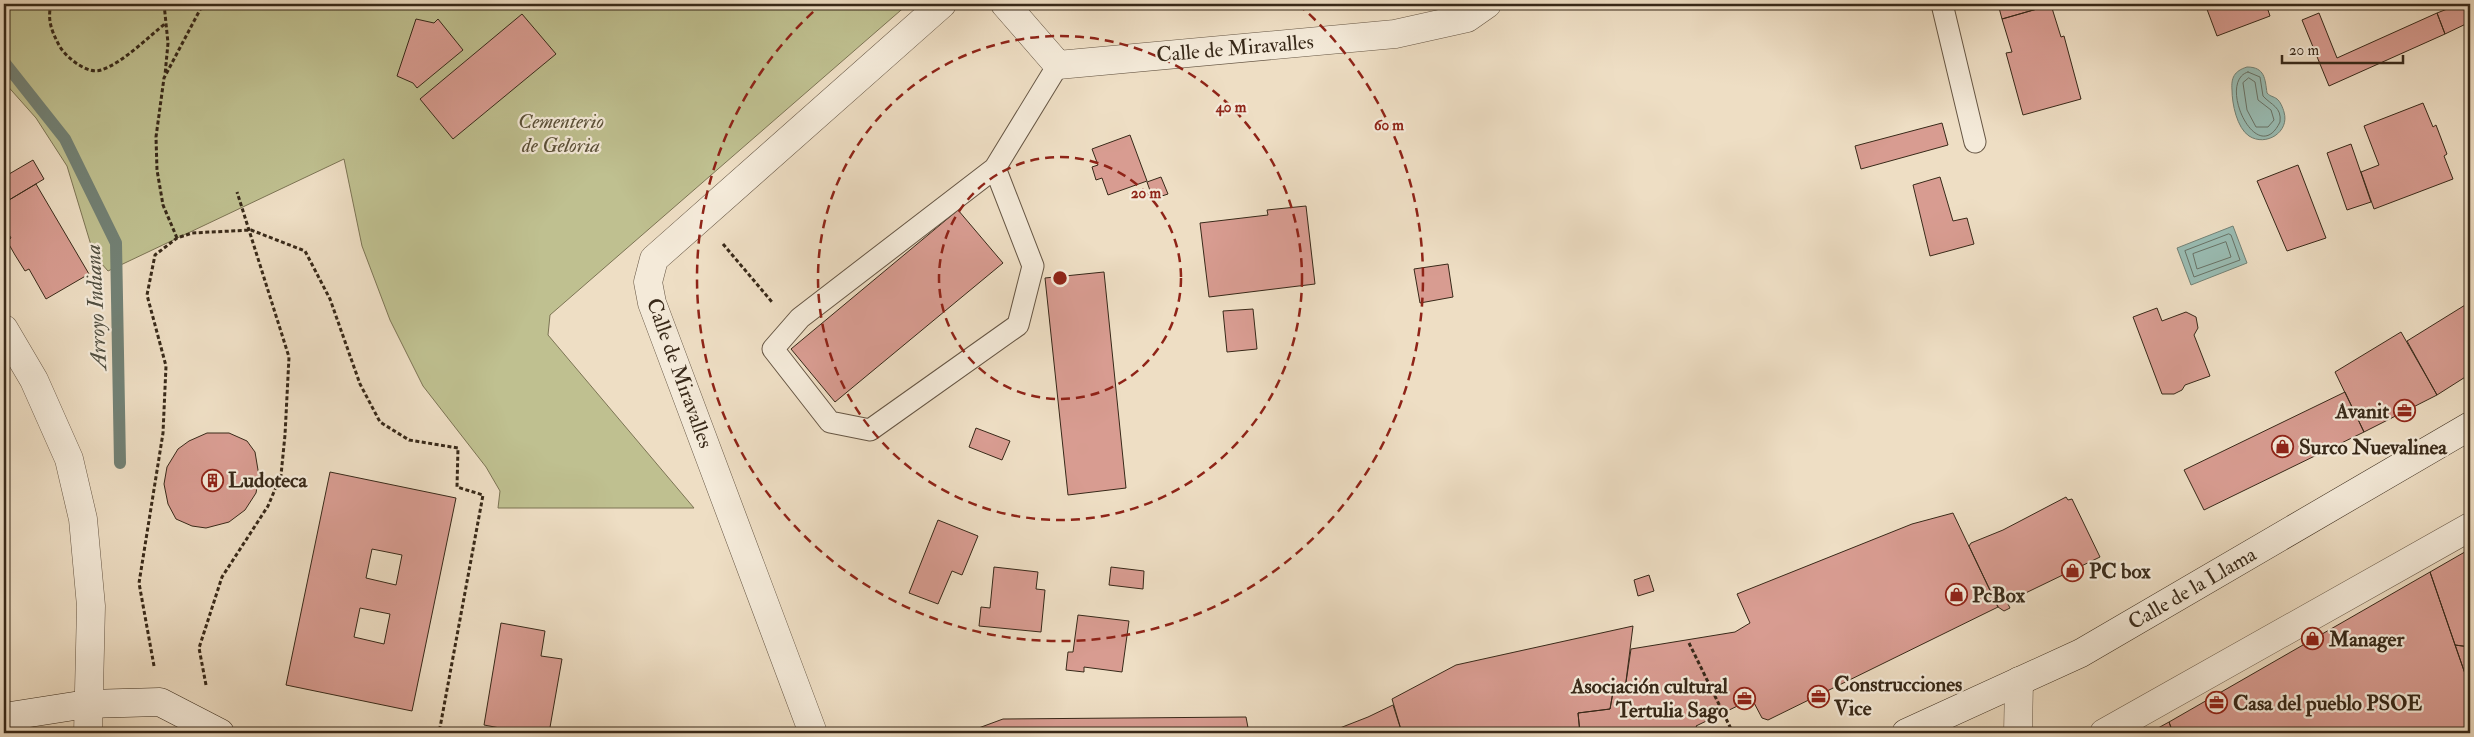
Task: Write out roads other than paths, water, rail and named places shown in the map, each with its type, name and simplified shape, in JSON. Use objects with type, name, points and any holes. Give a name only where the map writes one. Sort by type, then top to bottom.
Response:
[{"type":"street","name":"Calle de Miravalles","points":[[813,733],[652,304],[648,282],[654,259],[942,4]]},
{"type":"street","points":[[1005,4],[1058,65]]},
{"type":"street","name":"Calle de Miravalles","points":[[1058,65],[1395,34],[1425,29],[1467,18],[1487,4]]},
{"type":"street","points":[[4,329],[34,380],[69,459],[84,519],[91,606],[88,733]]},
{"type":"street","name":"Calle de la Llama","points":[[1906,733],[2081,653],[2470,426]]},
{"type":"street","points":[[2104,733],[2470,527]]},
{"type":"street","points":[[2018,733],[2019,681]]},
{"type":"street","points":[[4,717],[88,704],[160,702],[217,731]]},
{"type":"lane","points":[[1942,4],[1975,142]]},
{"type":"lane","points":[[995,168],[1033,266],[1018,325],[870,430],[830,422],[773,349],[792,326],[995,168],[1058,65]]},
{"type":"water","points":[[2247,67],[2261,72],[2265,79],[2267,93],[2278,100],[2284,110],[2285,119],[2283,126],[2275,136],[2269,139],[2262,140],[2249,136],[2238,122],[2232,96],[2232,82],[2236,73]]},
{"type":"water","points":[[2233,226],[2247,263],[2191,285],[2177,248]]},
{"type":"waterway","name":"Arroyo Indiana","points":[[4,62],[65,139],[116,243],[120,463]]},
{"type":"place","name":"Avanit","points":[[2405,411]]},
{"type":"place","name":"Surco Nuevalinea","points":[[2283,447]]},
{"type":"place","name":"Ludoteca","points":[[212,480]]},
{"type":"place","name":"PC box","points":[[2073,571]]},
{"type":"place","name":"PcBox","points":[[1956,595]]},
{"type":"place","name":"Manager","points":[[2313,639]]},
{"type":"place","name":"Construcciones Vice","points":[[1818,696]]},
{"type":"place","name":"Asociación cultural Tertulia Sago","points":[[1744,698]]},
{"type":"place","name":"Casa del pueblo PSOE","points":[[2217,703]]},
{"type":"park label","name":"Cementerio de Geloria","points":[[561,133]]}]
